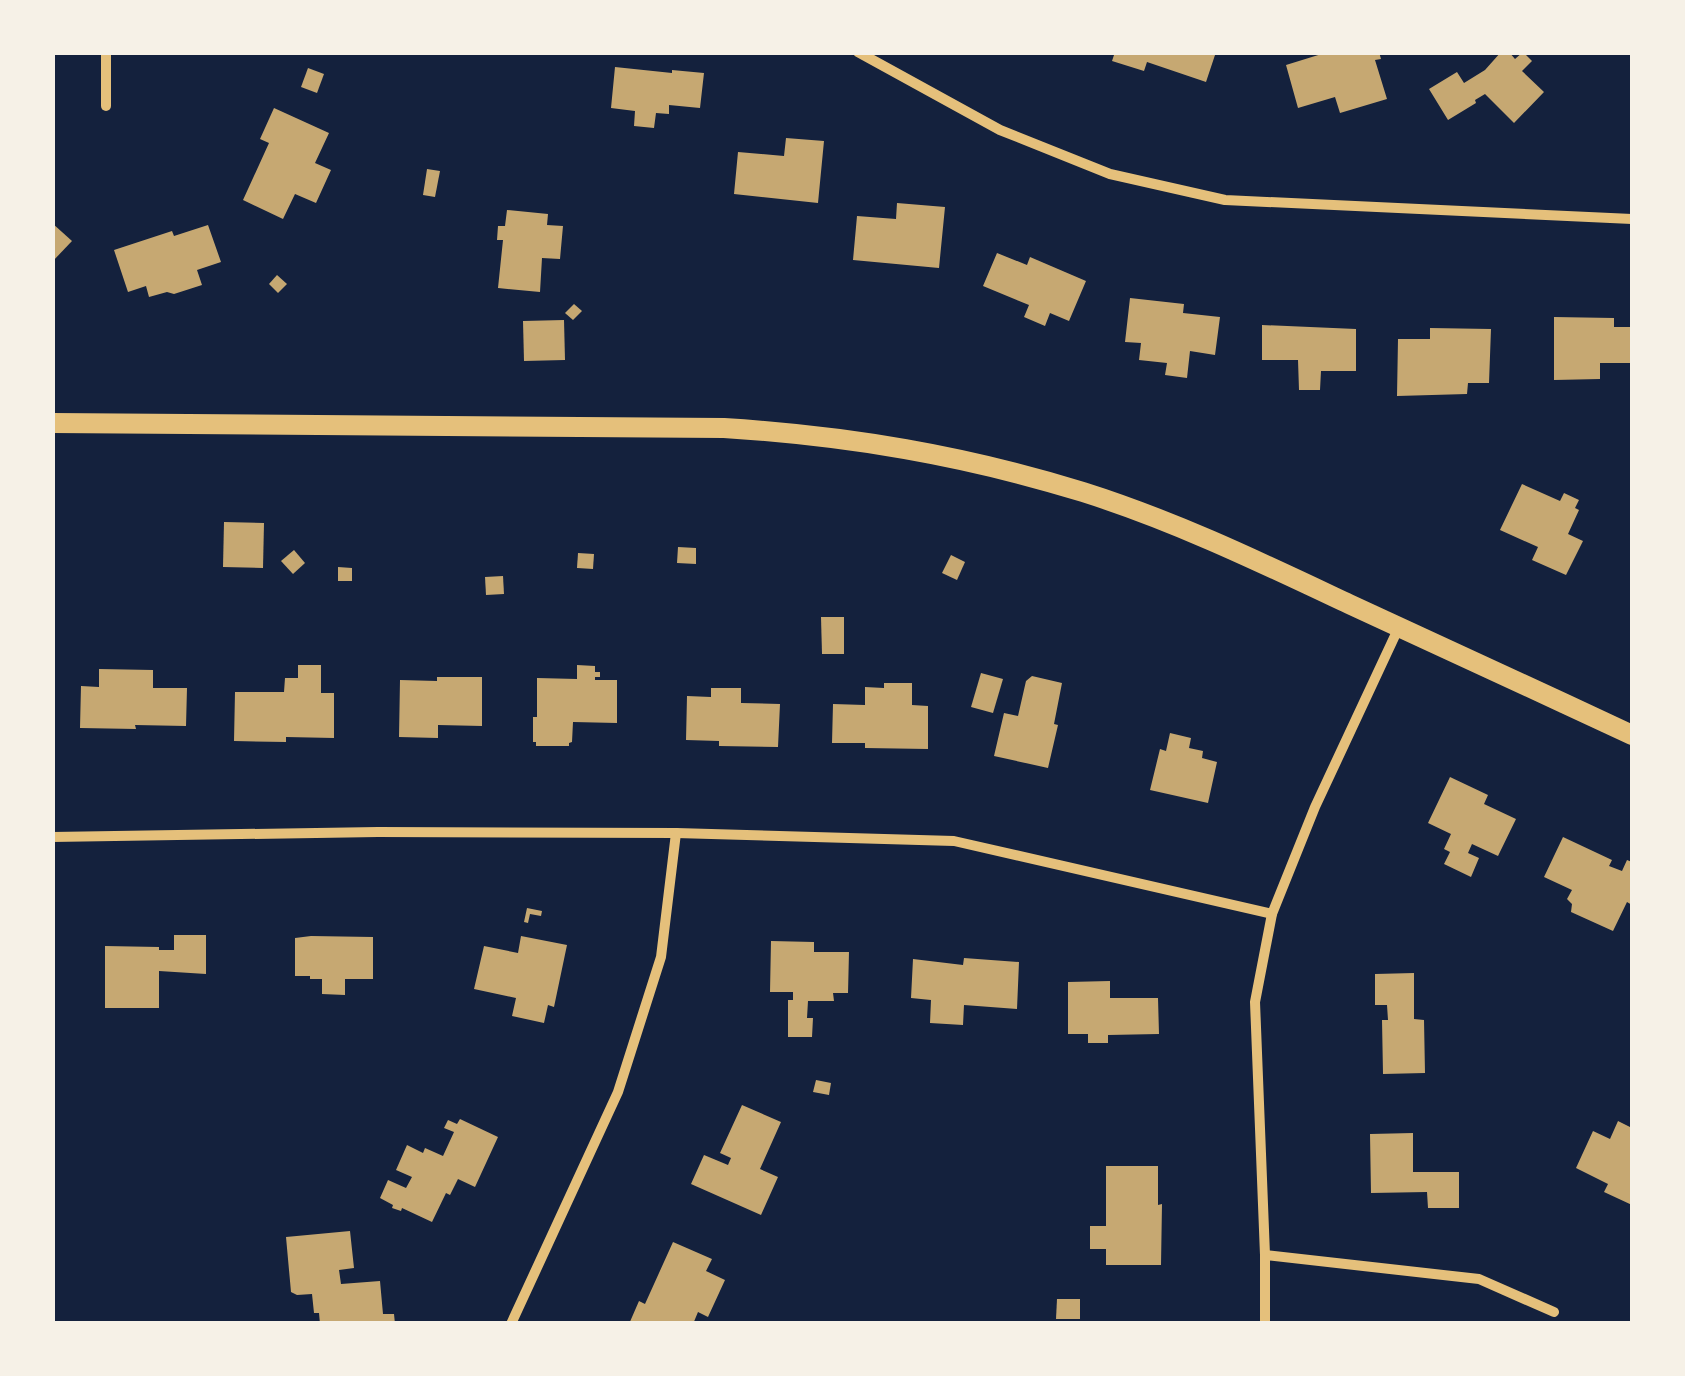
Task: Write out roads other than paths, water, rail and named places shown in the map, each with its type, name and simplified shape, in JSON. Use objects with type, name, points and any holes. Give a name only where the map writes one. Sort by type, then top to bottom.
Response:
[{"type":"main road","points":[[52,423],[724,428],[888,445],[1028,476],[1145,514],[1265,564],[1632,735]]},
{"type":"street","points":[[106,52],[106,106]]},
{"type":"street","points":[[858,52],[1000,130],[1110,174],[1224,200],[1632,219]]},
{"type":"street","points":[[1265,1324],[1255,1002],[1272,914],[1315,807],[1398,627]]},
{"type":"street","points":[[52,837],[676,833],[954,842],[1272,914]]},
{"type":"street","points":[[511,1324],[618,1092],[660,957],[676,833]]},
{"type":"street","points":[[1265,1256],[1479,1279],[1554,1312]]}]
